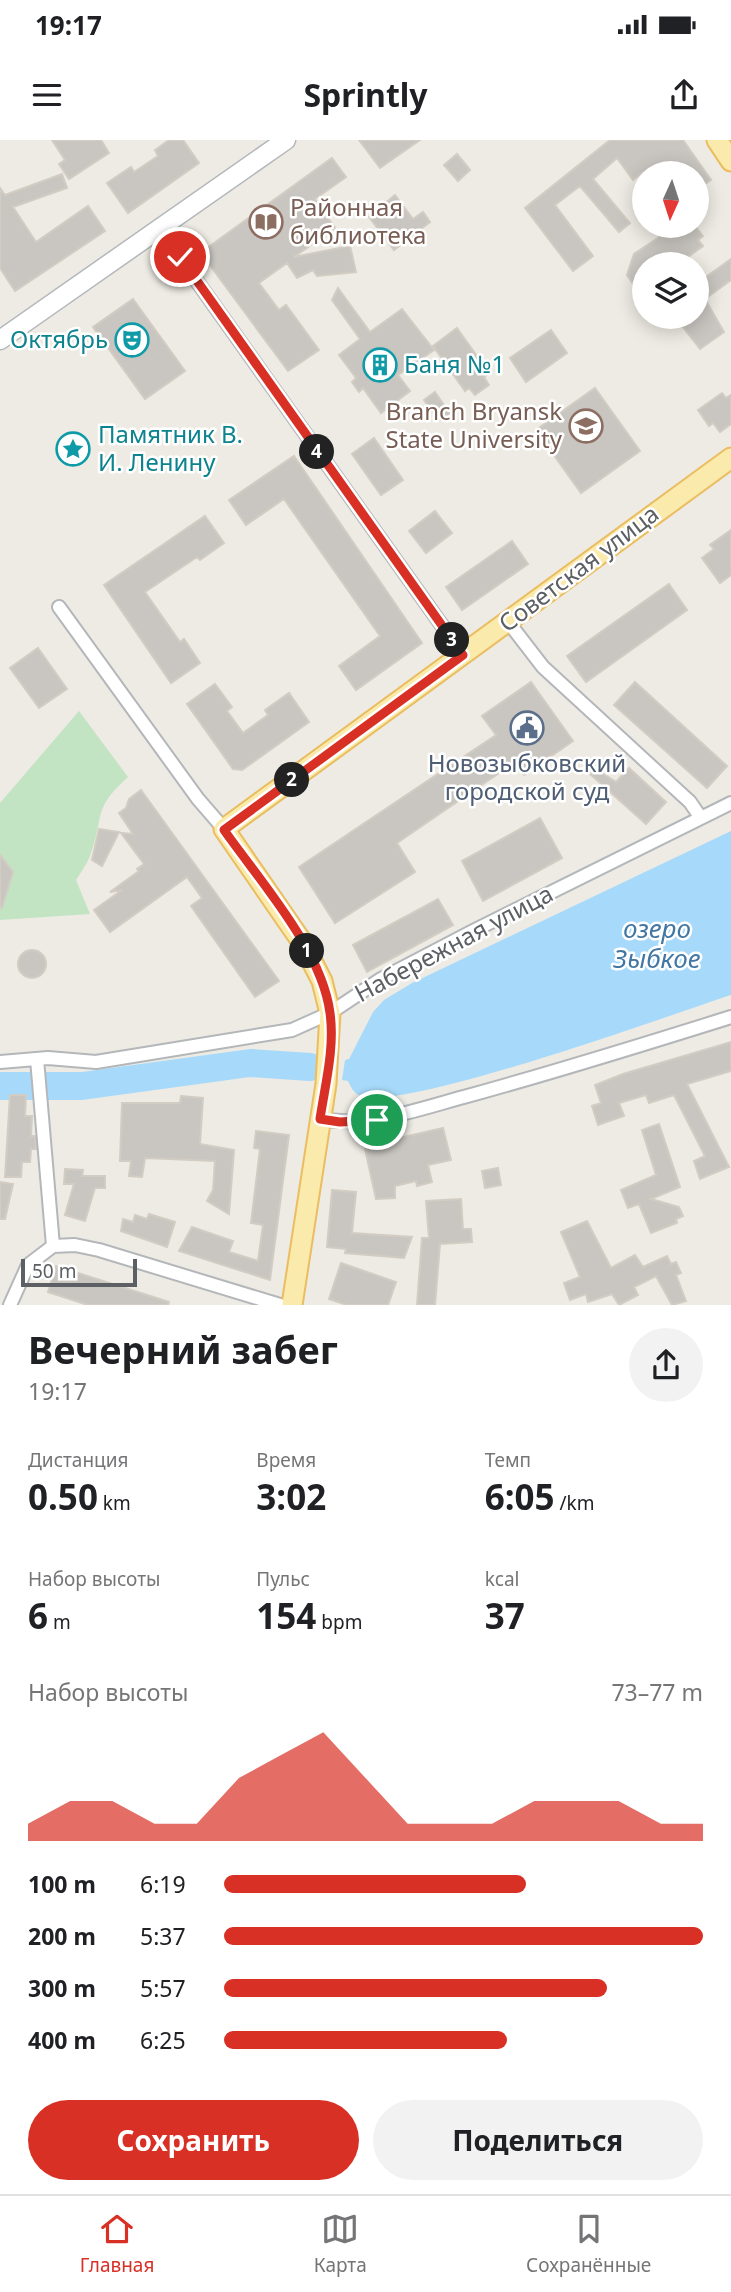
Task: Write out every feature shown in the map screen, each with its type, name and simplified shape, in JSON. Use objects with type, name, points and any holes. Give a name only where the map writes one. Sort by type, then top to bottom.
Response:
[{"type":"main road","points":[[2,334],[286,140]]},
{"type":"main road","points":[[717,140],[731,161]]},
{"type":"main road","name":"Советская улица","points":[[224,830],[731,458]]},
{"type":"main road","points":[[224,830],[308,953],[322,981],[330,1013],[330,1048],[292,1305]]},
{"type":"street","points":[[159,228],[463,655]]},
{"type":"street","points":[[59,607],[198,799],[224,830]]},
{"type":"street","points":[[509,622],[543,667],[691,802],[701,818]]},
{"type":"street","name":"Набережная улица","points":[[0,1062],[37,1059],[96,1062],[251,1039],[292,1030],[330,1013],[381,979],[731,803]]},
{"type":"street","points":[[320,1119],[340,1122],[377,1120],[545,1075],[731,1017]]},
{"type":"street","points":[[37,1059],[53,1246]]},
{"type":"street","points":[[10,1305],[28,1265],[53,1246],[75,1245],[280,1305]]},
{"type":"green space","points":[[79,711],[128,777],[116,788],[104,806],[90,856],[76,880],[90,914],[0,920],[0,803]]},
{"type":"water","name":"озеро Зыбкое","points":[[731,831],[731,995],[540,1059],[430,1089],[388,1097],[361,1096],[354,1092],[348,1081],[342,1080],[345,1060],[349,1059],[373,1012],[384,1000],[412,983]]},
{"type":"building","points":[[52,140],[101,140],[109,153],[69,179],[59,164],[65,160]]},
{"type":"building","points":[[169,140],[183,140],[199,163],[128,213],[107,183],[131,167],[134,172],[158,156],[155,150]]},
{"type":"building","points":[[359,140],[420,140],[380,168]]},
{"type":"building","points":[[610,140],[683,140],[698,161],[632,161],[632,179],[617,158],[593,179],[630,223],[619,232],[580,186],[555,205],[593,256],[573,271],[525,208]]},
{"type":"building","points":[[457,154],[470,170],[458,181],[444,165]]},
{"type":"building","points":[[332,158],[346,177],[315,199],[335,228],[294,257],[350,246],[356,272],[317,276],[313,270],[297,278],[287,263],[259,283],[279,310],[286,305],[319,350],[288,371],[206,260],[207,248]]},
{"type":"building","points":[[62,174],[67,188],[13,207],[36,242],[88,206],[105,231],[15,291],[0,268],[0,188],[5,195]]},
{"type":"building","points":[[395,195],[413,219],[423,212],[430,222],[394,250],[369,217]]},
{"type":"building","points":[[658,238],[700,238],[698,240],[703,246],[695,252],[637,252]]},
{"type":"building","points":[[731,259],[731,280],[709,296],[709,275]]},
{"type":"building","points":[[632,260],[632,282],[627,275]]},
{"type":"building","name":"Баня №1","points":[[338,288],[370,332],[402,309],[434,350],[398,375],[410,391],[381,413],[363,388],[359,392],[352,382],[356,378],[339,355],[360,339],[332,300]]},
{"type":"building","points":[[133,299],[185,371],[145,399],[93,327]]},
{"type":"building","points":[[709,306],[724,332],[700,349],[684,329],[709,329]]},
{"type":"building","points":[[457,328],[489,373],[484,377],[489,385],[475,395],[469,388],[465,391],[433,346]]},
{"type":"building","points":[[551,330],[567,353],[526,382],[510,358]]},
{"type":"building","points":[[595,388],[640,451],[581,493],[536,430]]},
{"type":"building","points":[[435,392],[450,414],[439,421],[424,400]]},
{"type":"building","points":[[722,393],[726,398],[731,395],[731,424],[720,432],[713,423],[709,426],[698,410]]},
{"type":"building","points":[[374,438],[403,480],[381,495],[352,454]]},
{"type":"building","points":[[294,456],[422,643],[356,690],[339,666],[380,636],[284,499],[246,525],[229,500]]},
{"type":"building","points":[[435,511],[452,533],[426,553],[409,531]]},
{"type":"building","points":[[205,516],[224,543],[200,560],[197,557],[145,592],[180,642],[184,639],[200,663],[171,683],[104,585]]},
{"type":"building","points":[[731,530],[731,575],[720,583],[702,558],[714,549],[710,545]]},
{"type":"building","points":[[512,541],[528,564],[462,610],[446,587]]},
{"type":"building","points":[[669,584],[687,610],[586,682],[567,656]]},
{"type":"building","points":[[38,648],[67,689],[39,708],[10,668]]},
{"type":"building","points":[[531,682],[573,741],[524,775],[515,762],[397,843],[415,872],[335,923],[299,867],[496,735],[482,716]]},
{"type":"building","points":[[635,682],[727,766],[707,788],[614,705]]},
{"type":"building","points":[[215,684],[232,707],[227,711],[243,733],[268,715],[265,710],[289,693],[309,722],[242,770],[233,769],[187,704]]},
{"type":"building","points":[[593,767],[616,782],[629,768],[666,802],[646,824],[589,773]]},
{"type":"building","points":[[141,790],[279,981],[255,997],[191,906],[202,898],[187,877],[110,932],[94,910],[122,890],[110,892],[139,871],[137,869],[144,864],[121,833],[133,834],[119,813],[126,808],[129,799]]},
{"type":"building","points":[[540,818],[562,858],[483,901],[462,861]]},
{"type":"building","points":[[99,829],[119,832],[102,866],[92,860]]},
{"type":"building","points":[[0,855],[13,872],[2,908],[0,907]]},
{"type":"building","points":[[438,899],[453,925],[367,972],[353,945]]},
{"type":"building","points":[[32,950],[42,954],[46,964],[42,974],[32,978],[22,974],[18,964],[22,954]]},
{"type":"building","points":[[731,1042],[731,1071],[687,1084],[729,1167],[700,1179],[694,1161],[705,1156],[674,1095],[649,1103],[646,1095],[619,1103],[624,1116],[598,1125],[592,1106],[601,1103],[595,1085]]},
{"type":"building","points":[[10,1095],[26,1095],[25,1116],[32,1116],[31,1136],[35,1136],[36,1149],[31,1149],[30,1162],[22,1162],[21,1177],[5,1177]]},
{"type":"building","points":[[181,1096],[203,1098],[200,1144],[234,1150],[229,1214],[207,1201],[213,1190],[215,1161],[145,1158],[142,1177],[129,1176],[131,1161],[120,1161],[122,1103],[180,1103]]},
{"type":"building","points":[[659,1124],[680,1187],[651,1199],[679,1207],[683,1216],[676,1219],[677,1223],[651,1233],[639,1204],[628,1208],[621,1190],[656,1175],[642,1130]]},
{"type":"building","points":[[443,1128],[451,1160],[428,1165],[432,1182],[417,1186],[416,1181],[395,1186],[395,1198],[376,1199],[365,1149],[370,1148],[369,1145]]},
{"type":"building","points":[[256,1131],[289,1135],[270,1280],[179,1251],[192,1227],[233,1241],[229,1252],[258,1261],[263,1225],[251,1223],[260,1149],[254,1148]]},
{"type":"building","points":[[498,1168],[501,1185],[485,1188],[482,1171]]},
{"type":"building","points":[[65,1169],[83,1170],[82,1176],[105,1176],[105,1188],[95,1188],[85,1221],[65,1215],[74,1184],[64,1184]]},
{"type":"building","points":[[0,1182],[13,1184],[5,1219],[0,1219]]},
{"type":"building","points":[[332,1190],[356,1192],[352,1233],[412,1237],[404,1258],[345,1253],[346,1249],[327,1247]]},
{"type":"building","points":[[461,1199],[463,1229],[471,1229],[472,1242],[440,1244],[435,1305],[417,1305],[422,1238],[429,1238],[426,1201]]},
{"type":"building","points":[[149,1214],[175,1222],[167,1247],[121,1231],[123,1219],[133,1222],[135,1215],[147,1219]]},
{"type":"building","points":[[587,1221],[611,1268],[635,1255],[643,1267],[667,1256],[671,1264],[676,1262],[681,1273],[676,1275],[686,1301],[672,1305],[656,1276],[634,1287],[638,1295],[619,1305],[612,1294],[588,1302],[586,1294],[570,1300],[564,1283],[580,1277],[561,1232]]},
{"type":"building","points":[[341,1263],[396,1282],[388,1305],[347,1305],[329,1299]]},
{"type":"building","points":[[56,1266],[169,1302],[168,1305],[88,1305],[48,1292]]},
{"type":"waterway","points":[[0,1086],[82,1086],[250,1063],[310,1067]]},
{"type":"place","name":"Районная библиотека","points":[[266,222]]},
{"type":"place","name":"Октябрь","points":[[132,340]]},
{"type":"place","name":"Баня №1","points":[[380,365]]},
{"type":"place","name":"Branch Bryansk State University","points":[[586,426]]},
{"type":"place","name":"Памятник В. И. Ленину","points":[[73,449]]},
{"type":"place","name":"Новозыбковский городской суд","points":[[527,728]]},
{"type":"route","points":[[180,257],[463,655],[224,830],[302,942],[322,981],[330,1013],[331,1032],[320,1119],[340,1122],[377,1120]]}]
